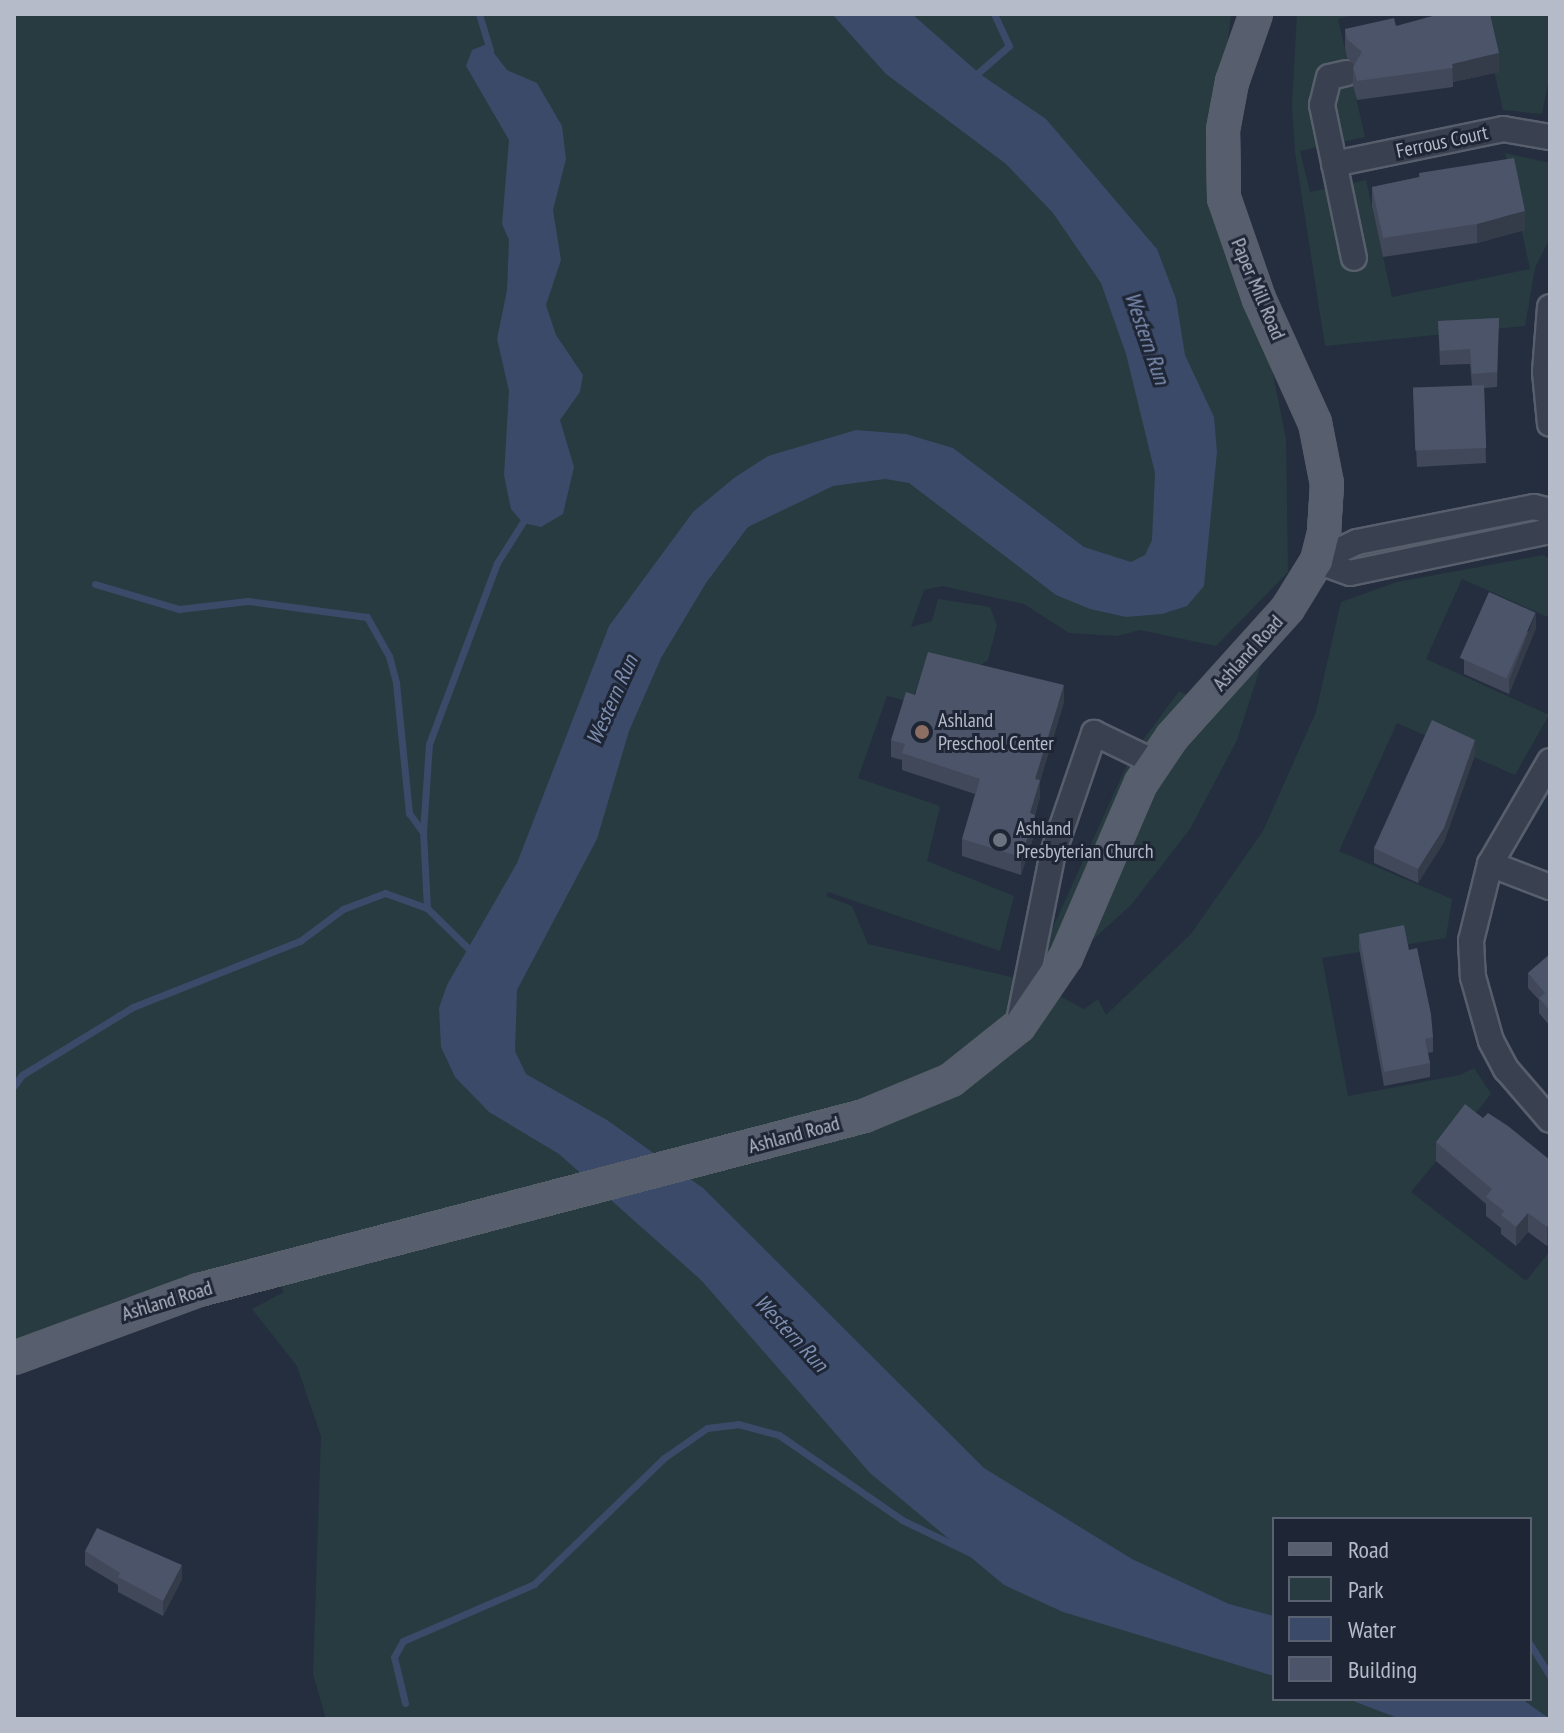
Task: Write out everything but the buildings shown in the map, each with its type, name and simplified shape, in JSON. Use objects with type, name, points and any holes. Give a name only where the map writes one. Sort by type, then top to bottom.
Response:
[{"type":"main road","name":"Paper Mill Road","points":[[1256,14],[1232,82],[1223,130],[1224,198],[1253,285],[1300,384],[1324,454],[1327,508],[1317,561]]},
{"type":"main road","name":"Ashland Road","points":[[14,1358],[199,1290],[708,1158],[912,1099],[978,1062],[1019,1026],[1066,957],[1131,802],[1154,762],[1288,608],[1317,561]]},
{"type":"street","points":[[1347,73],[1329,77],[1322,105],[1354,258]]},
{"type":"street","name":"Ferrous Court","points":[[1334,164],[1503,129],[1550,137]]},
{"type":"street","points":[[1550,307],[1545,372],[1550,424]]},
{"type":"street","points":[[1317,561],[1357,542],[1534,507],[1550,511]]},
{"type":"street","points":[[1317,561],[1350,573],[1550,531]]},
{"type":"street","points":[[1019,1026],[1053,853],[1094,733],[1154,762]]},
{"type":"street","points":[[1550,761],[1490,864],[1471,941],[1478,1003],[1506,1069],[1550,1120]]},
{"type":"street","points":[[1490,864],[1550,887]]},
{"type":"green space","points":[[14,14],[1231,14],[1220,109],[1286,439],[1288,572],[1216,646],[1140,630],[1117,636],[1069,633],[1024,604],[942,586],[924,590],[911,627],[932,621],[938,599],[990,607],[997,625],[988,660],[971,671],[928,660],[911,702],[887,696],[858,778],[940,806],[927,861],[1014,896],[1000,951],[828,892],[826,896],[852,906],[868,944],[1033,982],[1084,1009],[1098,999],[1106,1015],[1191,934],[1263,831],[1316,712],[1341,602],[1397,582],[1543,555],[1550,559],[1550,618],[1462,579],[1426,659],[1549,715],[1515,775],[1397,723],[1339,851],[1452,899],[1446,938],[1322,958],[1348,1096],[1460,1075],[1474,1068],[1491,1094],[1411,1192],[1526,1281],[1550,1251],[1550,1719],[326,1719],[313,1674],[321,1436],[297,1366],[252,1309],[284,1292],[265,1260],[122,1299],[14,1341]]},
{"type":"green space","points":[[1297,14],[1358,14],[1338,19],[1365,137],[1300,151],[1310,192],[1366,180],[1392,297],[1530,269],[1505,153],[1550,163],[1550,238],[1535,268],[1525,326],[1325,346],[1295,152],[1292,104]]},
{"type":"green space","points":[[1481,14],[1550,14],[1550,73],[1542,114],[1503,110]]},
{"type":"green space","points":[[1270,637],[1237,740],[1190,829],[1131,905],[1055,974],[1039,958],[1130,758],[1179,691],[1207,705]]},
{"type":"water","name":"Western Run","points":[[832,14],[912,14],[980,74],[1046,119],[1157,249],[1176,299],[1185,355],[1214,417],[1217,452],[1204,586],[1187,606],[1162,614],[1126,617],[1090,609],[1056,595],[909,483],[885,479],[833,486],[748,527],[706,583],[661,658],[629,731],[597,839],[517,990],[515,1051],[526,1074],[607,1120],[703,1188],[984,1468],[1132,1559],[1229,1604],[1272,1615],[1272,1675],[1063,1612],[1004,1585],[870,1473],[701,1280],[559,1154],[489,1112],[455,1077],[441,1047],[439,1008],[447,985],[517,863],[609,626],[693,512],[734,478],[768,456],[856,430],[906,434],[953,448],[1084,547],[1131,562],[1145,555],[1152,540],[1155,473],[1126,354],[1101,283],[1053,213],[1006,164],[886,74]]},
{"type":"water","points":[[487,44],[507,70],[537,83],[562,126],[566,159],[553,210],[561,260],[546,305],[556,335],[583,375],[580,392],[560,420],[574,467],[563,514],[541,527],[523,523],[511,509],[504,475],[509,391],[497,339],[507,290],[509,240],[502,224],[509,140],[466,66],[472,50]]},
{"type":"water","points":[[1353,1701],[1525,1701],[1550,1719],[1400,1719]]},
{"type":"waterway","points":[[479,14],[490,50]]},
{"type":"waterway","points":[[971,79],[1009,46],[994,14]]},
{"type":"waterway","points":[[472,952],[427,908],[423,832],[429,744],[497,563],[526,517]]},
{"type":"waterway","points":[[95,584],[179,609],[248,601],[367,617],[389,656],[396,683],[409,813],[423,832]]},
{"type":"waterway","points":[[14,1086],[22,1075],[133,1007],[300,941],[343,909],[385,893],[427,908]]},
{"type":"waterway","points":[[405,1703],[394,1657],[403,1641],[534,1584],[664,1458],[707,1428],[738,1424],[779,1435],[902,1520],[975,1555]]},
{"type":"waterway","points":[[1532,1647],[1550,1676]]},
{"type":"place","name":"Ashland Preschool Center","points":[[922,732]]},
{"type":"place","name":"Ashland Presbyterian Church","points":[[1000,840]]}]
